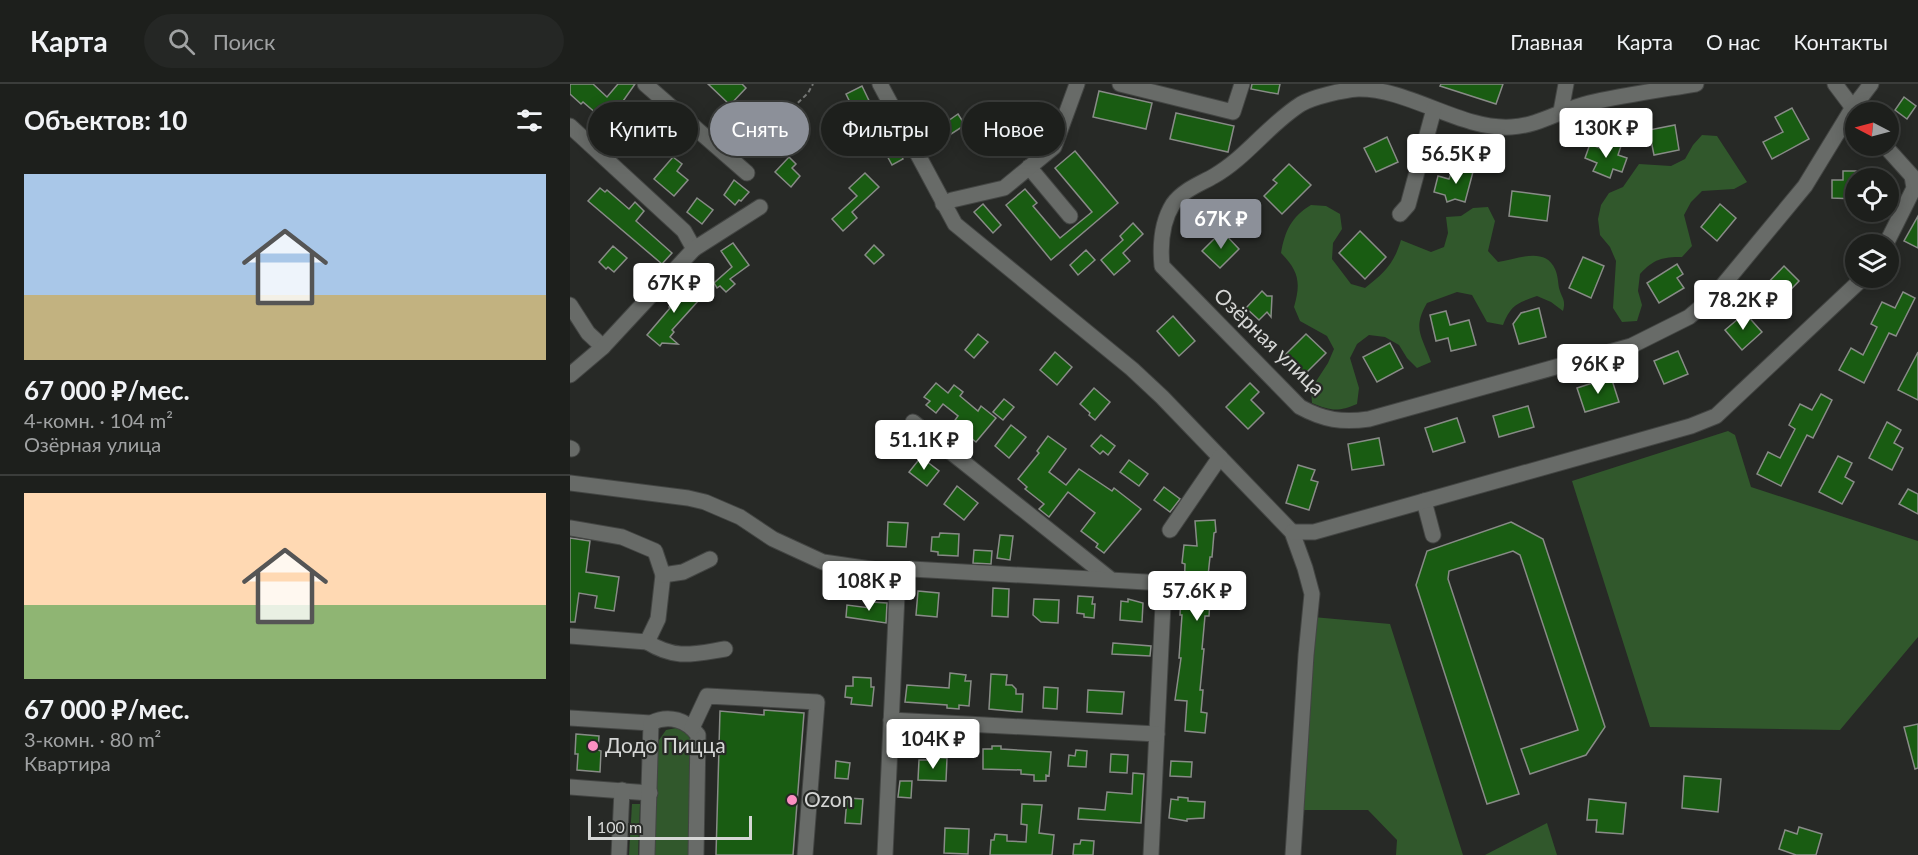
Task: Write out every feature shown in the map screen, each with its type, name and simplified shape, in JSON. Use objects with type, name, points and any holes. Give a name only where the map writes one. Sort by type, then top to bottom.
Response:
[{"type":"street","points":[[645,84],[741,168]]},
{"type":"street","points":[[880,84],[955,224],[1132,369],[1292,532],[1312,594],[1293,855]]},
{"type":"street","points":[[943,204],[1004,188],[1054,147],[1077,84]]},
{"type":"street","points":[[1120,84],[1233,112],[1242,84]]},
{"type":"street","points":[[1561,111],[1566,84]]},
{"type":"street","name":"Озёрная улица","points":[[1696,84],[1589,103],[1529,124],[1511,127],[1488,126],[1381,92],[1357,89],[1303,103],[1284,117],[1236,162],[1187,191],[1173,204],[1164,224],[1160,245],[1162,266],[1300,407],[1317,416],[1335,420],[1370,419],[1631,346],[1689,317],[1714,296],[1805,186],[1845,125]]},
{"type":"street","points":[[1834,84],[1847,102]]},
{"type":"street","name":"Озёрная улица","points":[[1860,102],[1871,84]]},
{"type":"street","points":[[1400,214],[1408,205],[1434,109]]},
{"type":"street","points":[[570,126],[684,231],[694,249]]},
{"type":"street","points":[[1891,234],[1916,187],[1912,176],[1894,156]]},
{"type":"street","points":[[1029,168],[1071,216]]},
{"type":"street","points":[[570,375],[603,347],[694,249],[759,207]]},
{"type":"street","points":[[1292,532],[1314,532],[1692,426],[1716,416],[1852,288]]},
{"type":"street","points":[[570,305],[588,333],[603,347]]},
{"type":"street","points":[[913,422],[1109,578]]},
{"type":"street","points":[[1170,530],[1220,457]]},
{"type":"street","points":[[570,483],[705,502],[740,517],[773,539],[823,562],[898,573],[911,569],[1109,578],[1164,583],[1151,855]]},
{"type":"street","points":[[1424,501],[1433,535]]},
{"type":"street","points":[[570,528],[622,537],[655,551],[663,575],[658,619],[647,642]]},
{"type":"street","points":[[663,575],[683,572],[710,559]]},
{"type":"street","points":[[885,855],[898,573]]},
{"type":"street","points":[[570,636],[647,642],[664,652],[691,654],[725,649]]},
{"type":"street","points":[[692,728],[707,696],[817,702],[805,855]]},
{"type":"street","points":[[570,718],[651,723],[657,720],[673,719],[688,723],[698,735],[696,855]]},
{"type":"street","points":[[891,720],[1157,734]]},
{"type":"street","points":[[647,855],[651,723]]},
{"type":"street","points":[[570,787],[650,793]]},
{"type":"street","points":[[619,855],[622,790]]},
{"type":"path","points":[[741,168],[808,93],[813,84]]},
{"type":"green space","points":[[1702,135],[1717,136],[1747,182],[1734,189],[1702,191],[1691,202],[1684,215],[1692,246],[1682,257],[1659,260],[1640,274],[1638,291],[1642,305],[1637,321],[1622,322],[1613,308],[1616,261],[1610,247],[1600,235],[1598,219],[1601,205],[1609,193],[1623,187],[1639,164],[1671,166],[1685,159]]},
{"type":"green space","points":[[1311,205],[1326,206],[1340,214],[1342,229],[1333,243],[1332,259],[1351,284],[1365,288],[1388,267],[1401,240],[1431,252],[1444,247],[1448,233],[1446,217],[1461,216],[1473,208],[1488,207],[1495,221],[1488,251],[1498,262],[1538,256],[1550,262],[1556,272],[1564,301],[1563,311],[1537,296],[1515,306],[1503,325],[1487,322],[1472,295],[1457,292],[1427,303],[1422,312],[1420,332],[1431,362],[1417,368],[1399,345],[1385,337],[1369,335],[1357,344],[1350,358],[1359,388],[1357,404],[1334,410],[1312,403],[1311,389],[1334,349],[1327,336],[1300,321],[1294,307],[1297,278],[1292,266],[1281,253],[1290,225],[1298,214]]},
{"type":"green space","points":[[1728,431],[1735,435],[1751,487],[1918,541],[1918,637],[1840,730],[1650,727],[1572,481]]},
{"type":"green space","points":[[1313,617],[1390,624],[1463,855],[1396,855],[1397,840],[1368,810],[1300,810]]},
{"type":"green space","points":[[676,728],[684,730],[691,737],[690,855],[652,855],[657,743],[666,730]]},
{"type":"green space","points":[[632,804],[640,804],[638,855],[629,855]]},
{"type":"green space","points":[[1547,823],[1557,855],[1485,855]]},
{"type":"building","points":[[570,84],[593,84],[607,97],[618,84],[635,84],[622,102],[588,102],[588,106],[583,102],[581,104],[570,94]]},
{"type":"building","points":[[708,84],[742,84],[746,88],[733,102],[727,102]]},
{"type":"building","points":[[1252,84],[1280,84],[1278,94],[1251,89]]},
{"type":"building","points":[[1441,84],[1503,84],[1496,104],[1440,86]]},
{"type":"building","points":[[862,86],[870,102],[850,102],[846,94]]},
{"type":"building","points":[[1099,91],[1152,103],[1146,129],[1093,117]]},
{"type":"building","points":[[1904,97],[1916,106],[1907,119],[1899,113],[1899,104]]},
{"type":"building","points":[[1792,108],[1809,139],[1772,159],[1763,142],[1783,132],[1775,117]]},
{"type":"building","points":[[1176,113],[1234,126],[1228,152],[1170,139]]},
{"type":"building","points":[[958,114],[962,120],[962,127],[950,135],[950,120]]},
{"type":"building","points":[[1675,125],[1679,150],[1654,155],[1649,130]]},
{"type":"building","points":[[1387,137],[1398,162],[1376,172],[1364,148]]},
{"type":"building","points":[[1605,140],[1621,146],[1618,155],[1627,158],[1622,172],[1613,169],[1610,178],[1593,171],[1597,163],[1585,158],[1590,144],[1602,149]]},
{"type":"building","points":[[1075,151],[1118,203],[1051,260],[1006,205],[1025,189],[1037,203],[1033,206],[1060,238],[1092,212],[1055,168]]},
{"type":"building","points":[[887,156],[901,156],[903,159],[892,165]]},
{"type":"building","points":[[673,157],[682,164],[677,171],[688,180],[674,196],[654,179]]},
{"type":"building","points":[[789,157],[796,164],[792,168],[800,176],[791,187],[775,172]]},
{"type":"building","points":[[1289,164],[1311,185],[1282,214],[1264,196],[1277,183],[1273,180]]},
{"type":"building","points":[[1462,164],[1474,168],[1465,202],[1455,199],[1447,202],[1445,195],[1434,192],[1438,176],[1449,179],[1451,173],[1459,175]]},
{"type":"building","points":[[1843,171],[1845,171],[1845,199],[1832,198],[1832,180],[1843,180]]},
{"type":"building","points":[[865,173],[879,187],[852,212],[857,218],[843,231],[832,219],[857,196],[849,188]]},
{"type":"building","points":[[734,180],[749,192],[735,205],[724,195]]},
{"type":"building","points":[[600,188],[605,192],[607,190],[629,209],[635,202],[644,211],[636,221],[672,253],[662,264],[588,201]]},
{"type":"building","points":[[1512,191],[1550,196],[1547,221],[1509,216]]},
{"type":"building","points":[[697,198],[713,210],[702,224],[687,212]]},
{"type":"building","points":[[983,204],[1001,225],[993,233],[974,212]]},
{"type":"building","points":[[1720,204],[1736,218],[1717,241],[1701,227]]},
{"type":"building","points":[[1918,216],[1918,248],[1904,241]]},
{"type":"building","points":[[1133,223],[1143,234],[1123,253],[1130,261],[1114,275],[1101,260],[1123,240],[1120,236]]},
{"type":"building","points":[[1222,231],[1239,249],[1220,268],[1202,251]]},
{"type":"building","points":[[1360,231],[1386,257],[1365,279],[1339,253]]},
{"type":"building","points":[[733,243],[749,265],[730,279],[735,284],[726,292],[720,286],[717,288],[714,283],[732,267],[721,251]]},
{"type":"building","points":[[874,245],[884,255],[874,264],[865,255]]},
{"type":"building","points":[[613,246],[627,258],[614,272],[608,267],[606,269],[599,262]]},
{"type":"building","points":[[1086,250],[1095,260],[1078,275],[1070,265]]},
{"type":"building","points":[[1583,257],[1604,266],[1591,298],[1569,288]]},
{"type":"building","points":[[1677,264],[1683,274],[1677,278],[1684,288],[1659,303],[1647,283]]},
{"type":"building","points":[[1784,266],[1799,281],[1780,301],[1765,286]]},
{"type":"building","points":[[687,282],[696,290],[692,294],[699,300],[672,330],[674,332],[670,337],[678,344],[662,343],[660,346],[647,335],[670,308],[671,304],[667,300],[671,295],[669,293],[676,285],[681,290]]},
{"type":"building","points":[[1262,291],[1267,296],[1272,296],[1271,317],[1267,312],[1259,320],[1246,308]]},
{"type":"building","points":[[1903,292],[1915,298],[1896,336],[1889,333],[1864,383],[1839,370],[1851,348],[1863,355],[1877,327],[1871,324],[1882,302],[1895,308]]},
{"type":"building","points":[[1539,308],[1546,337],[1519,344],[1513,324],[1521,313]]},
{"type":"building","points":[[1446,311],[1450,325],[1469,320],[1476,345],[1451,351],[1448,338],[1436,341],[1430,315]]},
{"type":"building","points":[[1745,313],[1762,332],[1742,350],[1725,330]]},
{"type":"building","points":[[1173,316],[1195,341],[1179,356],[1157,331]]},
{"type":"building","points":[[978,334],[988,342],[974,358],[965,350]]},
{"type":"building","points":[[1306,334],[1326,353],[1303,376],[1284,356]]},
{"type":"building","points":[[1390,343],[1403,368],[1377,382],[1363,357]]},
{"type":"building","points":[[1678,351],[1688,374],[1664,384],[1654,361]]},
{"type":"building","points":[[1055,352],[1072,367],[1057,385],[1040,370]]},
{"type":"building","points":[[1918,352],[1918,400],[1898,390]]},
{"type":"building","points":[[1611,377],[1619,402],[1585,412],[1577,388]]},
{"type":"building","points":[[936,383],[948,393],[954,385],[963,392],[960,396],[978,411],[981,406],[996,418],[976,442],[971,438],[968,442],[958,433],[961,430],[953,423],[958,416],[943,404],[936,413],[926,405],[930,401],[924,397]]},
{"type":"building","points":[[1250,383],[1259,392],[1251,400],[1264,413],[1248,429],[1226,407]]},
{"type":"building","points":[[1094,388],[1110,402],[1095,420],[1080,404]]},
{"type":"building","points":[[1821,394],[1832,400],[1813,438],[1807,435],[1781,486],[1757,474],[1768,452],[1780,458],[1795,429],[1789,425],[1800,404],[1812,410]]},
{"type":"building","points":[[1004,399],[1014,407],[1003,420],[993,412]]},
{"type":"building","points":[[1528,406],[1534,427],[1499,437],[1493,416]]},
{"type":"building","points":[[1457,418],[1465,442],[1433,452],[1425,428]]},
{"type":"building","points":[[1887,422],[1901,430],[1894,443],[1903,448],[1892,470],[1869,458]]},
{"type":"building","points":[[1011,425],[1026,437],[1009,458],[995,446]]},
{"type":"building","points":[[1101,435],[1115,446],[1108,455],[1103,451],[1100,454],[1091,446]]},
{"type":"building","points":[[1048,436],[1066,449],[1049,472],[1066,485],[1079,469],[1112,491],[1114,488],[1141,509],[1104,553],[1096,547],[1098,544],[1081,531],[1095,513],[1068,492],[1049,517],[1039,509],[1044,504],[1025,489],[1027,487],[1018,479],[1039,453],[1037,451]]},
{"type":"building","points":[[1379,438],[1384,465],[1352,470],[1348,444]]},
{"type":"building","points":[[1838,456],[1852,463],[1845,477],[1854,482],[1842,504],[1819,492]]},
{"type":"building","points":[[921,457],[939,471],[927,486],[909,472]]},
{"type":"building","points":[[1129,460],[1148,474],[1139,486],[1120,472]]},
{"type":"building","points":[[1298,465],[1315,470],[1311,480],[1318,482],[1309,510],[1286,503]]},
{"type":"building","points":[[957,486],[978,503],[964,520],[944,504]]},
{"type":"building","points":[[1164,487],[1180,499],[1170,512],[1154,500]]},
{"type":"building","points":[[1908,489],[1918,494],[1918,514],[1899,504]]},
{"type":"building","points":[[1215,520],[1216,532],[1214,533],[1207,585],[1232,586],[1232,601],[1210,600],[1209,616],[1205,616],[1200,690],[1203,690],[1201,712],[1207,713],[1205,733],[1185,731],[1187,701],[1175,700],[1181,658],[1179,658],[1182,615],[1180,615],[1181,597],[1184,597],[1185,564],[1182,563],[1184,545],[1197,546],[1195,521]]},
{"type":"building","points":[[888,522],[908,523],[906,547],[887,546]]},
{"type":"building","points":[[1511,522],[1543,539],[1605,727],[1586,755],[1530,774],[1521,749],[1578,730],[1520,555],[1513,551],[1449,571],[1448,579],[1519,794],[1487,804],[1416,585],[1427,551]]},
{"type":"building","points":[[940,533],[959,534],[958,556],[938,555],[938,552],[931,551],[932,537],[939,537]]},
{"type":"building","points":[[1000,535],[1013,536],[1010,560],[997,558]]},
{"type":"building","points":[[570,538],[590,541],[586,572],[619,577],[614,611],[595,608],[597,596],[579,593],[575,622],[570,622]]},
{"type":"building","points":[[974,550],[992,551],[991,564],[973,563]]},
{"type":"building","points":[[993,588],[1009,589],[1008,617],[992,616]]},
{"type":"building","points":[[918,591],[939,593],[937,617],[916,615]]},
{"type":"building","points":[[1078,596],[1093,597],[1094,618],[1084,617],[1084,614],[1077,613]]},
{"type":"building","points":[[1034,599],[1059,600],[1058,623],[1041,622],[1033,615]]},
{"type":"building","points":[[1128,599],[1143,603],[1142,622],[1120,620],[1121,601],[1128,602]]},
{"type":"building","points":[[871,602],[887,603],[886,623],[846,617],[847,605],[870,608]]},
{"type":"building","points":[[1113,643],[1151,646],[1150,656],[1112,654]]},
{"type":"building","points":[[950,673],[966,675],[965,681],[971,681],[969,706],[959,705],[959,709],[947,708],[947,705],[905,702],[907,685],[949,688]]},
{"type":"building","points":[[991,674],[1007,675],[1006,685],[1012,685],[1016,689],[1016,694],[1023,694],[1022,712],[989,709]]},
{"type":"building","points":[[853,677],[871,678],[871,687],[874,687],[872,706],[851,704],[852,698],[845,697],[846,686],[853,686]]},
{"type":"building","points":[[1044,687],[1058,688],[1057,709],[1043,708]]},
{"type":"building","points":[[1088,690],[1124,692],[1122,714],[1087,712]]},
{"type":"building","points":[[764,710],[804,713],[793,855],[716,855],[720,711],[764,715]]},
{"type":"building","points":[[1918,724],[1918,768],[1915,769],[1904,727]]},
{"type":"building","points":[[576,734],[599,736],[600,772],[577,770]]},
{"type":"building","points":[[992,746],[1001,746],[1001,749],[1051,752],[1049,776],[1046,775],[1046,781],[1034,781],[1034,775],[1021,774],[1021,770],[983,769],[983,749],[992,749]]},
{"type":"building","points":[[1076,750],[1087,751],[1086,767],[1068,766],[1069,755],[1075,756]]},
{"type":"building","points":[[1111,754],[1128,755],[1127,773],[1110,772]]},
{"type":"building","points":[[932,757],[947,758],[946,781],[918,780],[919,760],[931,760]]},
{"type":"building","points":[[836,761],[850,763],[848,779],[835,778]]},
{"type":"building","points":[[1171,761],[1192,762],[1191,777],[1170,776]]},
{"type":"building","points":[[1133,773],[1144,774],[1141,823],[1078,819],[1079,808],[1105,810],[1107,792],[1132,794]]},
{"type":"building","points":[[1684,776],[1721,779],[1718,812],[1682,808]]},
{"type":"building","points":[[900,781],[912,781],[911,798],[898,797]]},
{"type":"building","points":[[1178,797],[1188,798],[1188,801],[1205,802],[1204,818],[1187,819],[1187,821],[1169,818],[1171,799],[1178,800]]},
{"type":"building","points":[[847,798],[863,799],[861,824],[845,823]]},
{"type":"building","points":[[1589,799],[1626,803],[1623,834],[1596,832],[1597,820],[1587,820]]},
{"type":"building","points":[[1022,804],[1042,805],[1039,833],[1054,835],[1052,855],[990,855],[991,840],[994,840],[995,834],[1007,835],[1007,841],[1026,842],[1027,825],[1021,824]]},
{"type":"building","points":[[1799,827],[1822,834],[1816,855],[1796,855],[1779,849],[1785,830],[1797,834]]},
{"type":"building","points":[[945,828],[969,829],[968,854],[944,853]]},
{"type":"building","points":[[1081,840],[1094,841],[1093,855],[1073,855],[1074,844],[1080,844]]},
{"type":"place","name":"Додо Пицца","points":[[593,746]]},
{"type":"place","name":"Ozon","points":[[792,800]]}]
